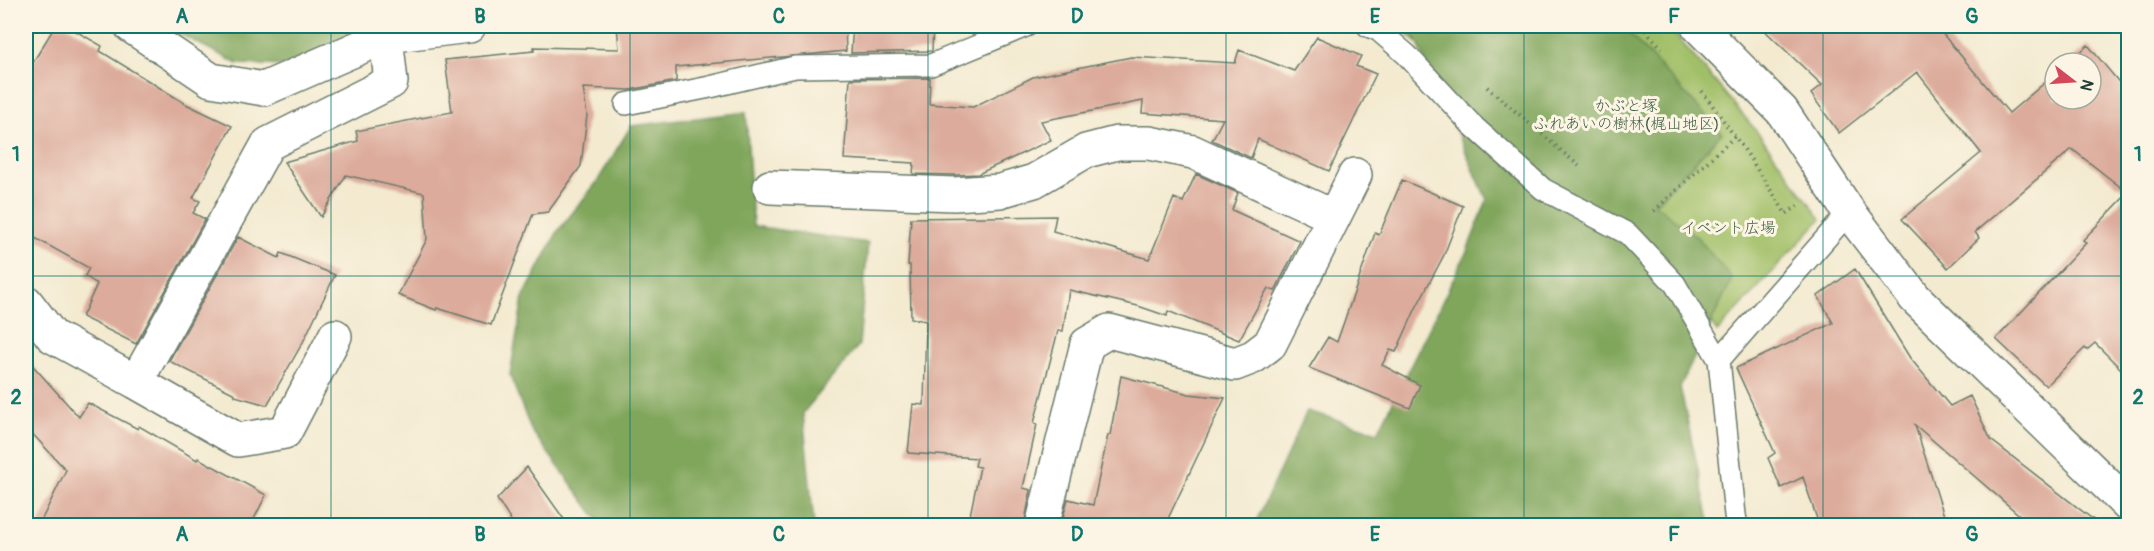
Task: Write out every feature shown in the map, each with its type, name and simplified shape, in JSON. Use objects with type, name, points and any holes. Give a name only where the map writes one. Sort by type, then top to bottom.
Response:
[{"type":"street","points":[[131,26],[211,80],[264,89],[386,36],[469,26]]},
{"type":"street","points":[[1698,26],[1782,111],[1849,212],[1915,298],[2128,505]]},
{"type":"street","points":[[136,382],[268,144],[391,82],[386,36]]},
{"type":"street","points":[[770,187],[954,194],[1000,191],[1034,181],[1086,151],[1117,142],[1149,143],[1193,152],[1334,217]]},
{"type":"street","points":[[1042,525],[1087,344],[1109,332],[1235,364],[1253,357],[1270,344],[1355,175]]},
{"type":"street","points":[[26,302],[52,336],[238,440],[285,432],[335,336]]},
{"type":"lane","points":[[626,104],[795,67],[931,65],[1026,26]]},
{"type":"lane","points":[[1368,26],[1378,30],[1407,55],[1471,124],[1543,189],[1628,234],[1675,284],[1719,360],[1737,525]]},
{"type":"lane","points":[[1719,360],[1849,212]]},
{"type":"path","points":[[1431,26],[1438,34]]},
{"type":"path","points":[[1641,26],[1663,49]]},
{"type":"path","points":[[1483,84],[1580,168]]},
{"type":"path","points":[[1701,89],[1786,214],[1829,181]]},
{"type":"path","points":[[1628,234],[1735,136]]},
{"type":"green space","points":[[171,26],[370,26],[286,66],[238,64],[176,32]]},
{"type":"green space","name":"かぶと塚 ふれあいの樹林(梶山地区)","points":[[1399,26],[1668,26],[1759,134],[1821,219],[1717,332],[1655,242],[1450,73]]},
{"type":"green space","points":[[1421,26],[1622,26],[1722,133],[1655,204],[1697,237],[1732,279],[1680,387],[1710,525],[1254,526],[1307,411],[1378,432],[1467,251],[1487,200],[1414,35]]},
{"type":"green space","points":[[746,112],[753,226],[868,243],[859,345],[803,413],[814,525],[602,525],[531,430],[510,375],[523,298],[558,231],[597,182],[631,126]]},
{"type":"building","points":[[55,26],[67,26],[102,46],[100,51],[186,104],[232,126],[193,198],[200,201],[193,213],[205,219],[136,344],[82,317],[97,284],[85,276],[89,268],[26,233],[26,74]]},
{"type":"building","points":[[617,26],[845,26],[846,51],[676,67],[676,81],[630,90],[583,88],[587,115],[581,166],[548,212],[533,214],[491,325],[437,308],[436,310],[398,295],[427,239],[424,193],[346,175],[321,217],[284,162],[358,141],[356,131],[452,112],[445,60],[534,51],[534,47],[619,49]]},
{"type":"building","points":[[853,26],[933,26],[932,51],[851,53]]},
{"type":"building","points":[[1760,26],[1936,26],[2009,113],[2043,84],[2043,111],[2103,111],[2103,63],[2128,93],[2128,193],[2072,149],[1975,232],[1979,238],[1948,268],[1902,219],[1981,153],[1917,72],[1839,133],[1811,94],[1822,85]]},
{"type":"building","points":[[1317,37],[1361,56],[1356,66],[1376,74],[1329,171],[1258,139],[1251,158],[1212,140],[1223,119],[1142,113],[1143,101],[1041,121],[1051,140],[978,174],[913,174],[914,163],[844,159],[850,79],[930,78],[929,104],[973,107],[1033,77],[1131,57],[1235,63],[1239,50],[1294,71]]},
{"type":"building","points":[[2088,45],[2093,51],[2081,51]]},
{"type":"building","points":[[1196,174],[1238,193],[1232,210],[1300,241],[1275,291],[1268,288],[1239,340],[1168,311],[1167,316],[1138,306],[1069,290],[1063,331],[1058,331],[1034,423],[1037,424],[1023,488],[1031,490],[1024,525],[968,525],[980,467],[975,466],[977,458],[908,453],[913,404],[924,405],[926,321],[911,318],[910,265],[908,265],[911,218],[1056,216],[1053,231],[1149,259],[1174,198],[1183,202]]},
{"type":"building","points":[[1402,180],[1463,206],[1444,255],[1396,352],[1390,350],[1382,365],[1420,385],[1410,408],[1309,368],[1328,337],[1337,342],[1375,233],[1379,235]]},
{"type":"building","points":[[2128,193],[2128,376],[2095,343],[2087,350],[2085,348],[2046,386],[1996,339],[2086,243],[2083,240]]},
{"type":"building","points":[[238,237],[279,258],[281,253],[335,275],[303,342],[267,405],[235,396],[169,361]]},
{"type":"building","points":[[1855,269],[1910,358],[1950,406],[1970,396],[1991,440],[2100,525],[2031,525],[1915,425],[1947,525],[1819,525],[1803,477],[1781,488],[1768,458],[1775,453],[1736,368],[1833,323],[1818,296]]},
{"type":"building","points":[[26,358],[79,417],[88,403],[138,429],[139,426],[197,460],[198,458],[266,495],[251,525],[39,525],[66,470],[26,427]]},
{"type":"building","points":[[1121,376],[1189,394],[1225,398],[1165,525],[1061,525],[1068,499],[1093,505]]},
{"type":"building","points":[[527,467],[568,525],[513,524],[497,499]]},
{"type":"park label","name":"イベント広場","points":[[1728,227]]}]
